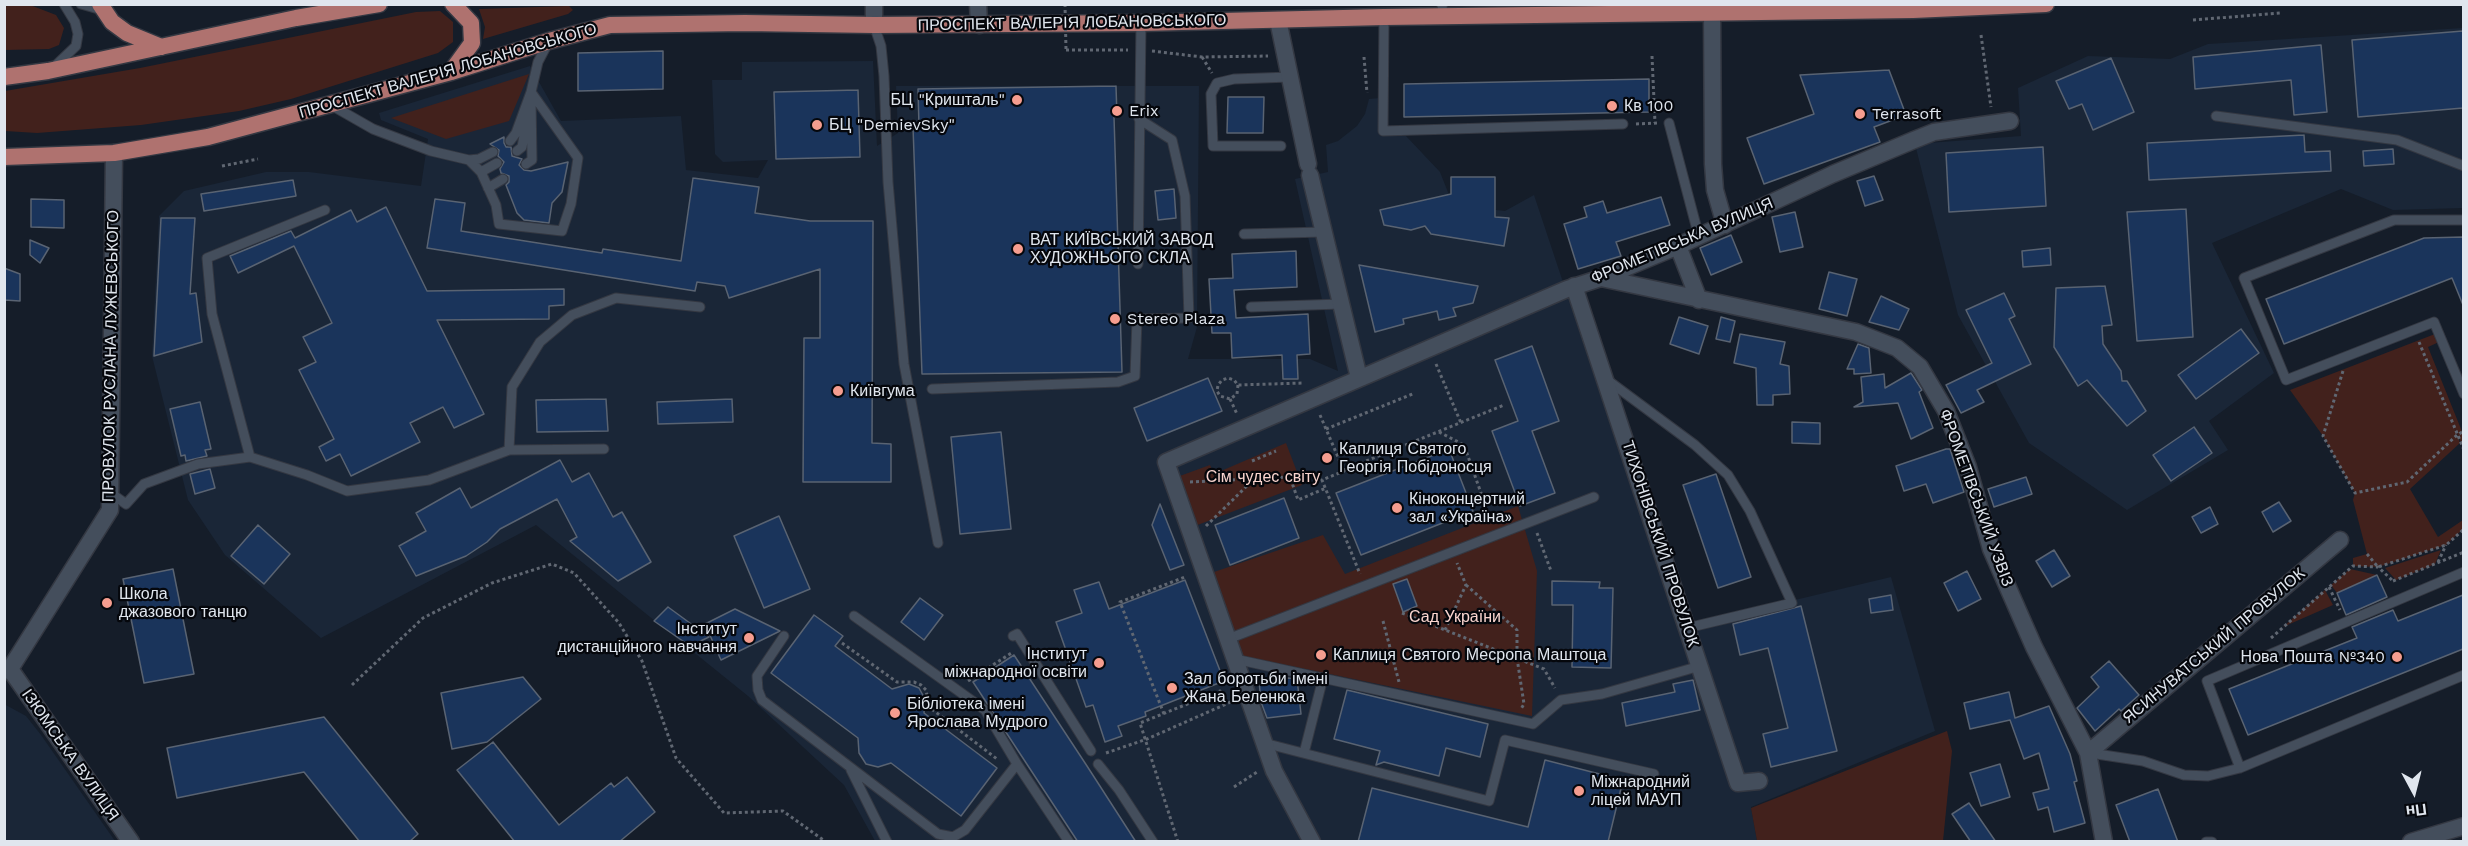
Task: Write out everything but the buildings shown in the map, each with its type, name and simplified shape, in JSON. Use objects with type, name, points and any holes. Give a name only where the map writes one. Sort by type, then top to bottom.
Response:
[{"type":"main road","points":[[4,77],[48,71],[296,18],[379,4]]},
{"type":"main road","points":[[451,72],[472,43],[471,23],[453,4]]},
{"type":"main road","name":"ПРОСПЕКТ ВАЛЕРІЯ ЛОБАНОВСЬКОГО","points":[[4,157],[114,153],[208,137],[451,72],[549,40],[610,25],[1141,23],[1384,17],[1442,10],[1712,13],[1913,10],[2046,4]]},
{"type":"main road","points":[[101,7],[112,22],[127,33],[161,47]]},
{"type":"street","points":[[874,4],[874,25]]},
{"type":"street","points":[[978,4],[979,25]]},
{"type":"street","points":[[1712,13],[1713,164],[1715,190],[1725,225]]},
{"type":"street","points":[[1278,20],[1309,170],[1359,378]]},
{"type":"street","name":"ФРОМЕТІВСЬКА ВУЛИЦЯ","points":[[1312,842],[1271,763],[1166,462],[1574,286],[1602,278],[1699,237],[1833,174],[1934,132],[2010,120]]},
{"type":"street","name":"ПРОВУЛОК РУСЛАНА ЛУЖЕВСЬКОГО","points":[[7,670],[110,510],[112,494],[114,153]]},
{"type":"street","points":[[1678,246],[1699,300]]},
{"type":"street","name":"ФРОМЕТІВСЬКИЙ УЗВІЗ","points":[[1602,278],[1856,332],[1897,348],[1920,367],[1946,411],[1968,467],[1991,549],[2034,647],[2088,753],[2104,842]]},
{"type":"street","name":"ТИХОНІВСЬКИЙ ПРОВУЛОК","points":[[1574,286],[1738,783],[1759,782]]},
{"type":"street","name":"ЯСИНУВАТСЬКИЙ ПРОВУЛОК","points":[[2088,753],[2340,540]]},
{"type":"street","name":"ІЗЮМСЬКА ВУЛИЦЯ","points":[[7,670],[131,842]]},
{"type":"street","points":[[2419,840],[2463,826]]},
{"type":"lane","points":[[48,71],[76,46],[78,34],[75,22],[64,4]]},
{"type":"lane","points":[[81,4],[101,7]]},
{"type":"lane","points":[[1384,17],[1383,131],[1623,124]]},
{"type":"lane","points":[[1138,264],[1141,23]]},
{"type":"lane","points":[[874,25],[881,46],[884,76],[888,182],[904,364],[938,543]]},
{"type":"lane","points":[[517,151],[522,147],[538,62],[549,40]]},
{"type":"lane","points":[[1281,146],[1214,146],[1211,94],[1217,83],[1234,79],[1290,76]]},
{"type":"lane","points":[[510,141],[515,137],[531,93]]},
{"type":"lane","points":[[526,164],[532,160],[531,93]]},
{"type":"lane","points":[[469,160],[481,172],[495,205],[499,224],[562,231],[571,204],[578,158],[531,93]]},
{"type":"lane","points":[[331,105],[373,129],[430,151],[469,160],[479,159],[493,152]]},
{"type":"lane","points":[[2216,116],[2397,140],[2463,166]]},
{"type":"lane","points":[[932,389],[1118,382],[1135,376],[1137,319],[1188,318],[1185,196],[1172,140],[1139,119]]},
{"type":"lane","points":[[1669,123],[1699,237]]},
{"type":"lane","points":[[481,172],[497,163]]},
{"type":"lane","points":[[488,188],[503,179]]},
{"type":"lane","points":[[250,457],[212,314],[207,258],[325,210]]},
{"type":"lane","points":[[2463,220],[2394,220],[2244,278],[2286,380],[2434,322],[2463,394]]},
{"type":"lane","points":[[1244,234],[1324,232]]},
{"type":"lane","points":[[509,450],[512,387],[540,342],[572,315],[615,298],[700,307]]},
{"type":"lane","points":[[1251,307],[1341,304]]},
{"type":"lane","points":[[1605,379],[1695,445],[1728,475],[1750,511],[1792,603],[1687,628]]},
{"type":"lane","points":[[112,494],[126,504],[144,484],[198,464],[250,457],[307,475],[347,491],[429,480],[509,450],[604,449]]},
{"type":"lane","points":[[1228,639],[1594,497]]},
{"type":"lane","points":[[2240,768],[2207,681],[2463,572]]},
{"type":"lane","points":[[854,615],[985,711],[1069,842]]},
{"type":"lane","points":[[1014,636],[1017,634],[1091,751]]},
{"type":"lane","points":[[784,636],[757,676],[758,690],[762,700],[938,834],[952,837],[965,830],[1017,764]]},
{"type":"lane","points":[[1235,659],[1533,724],[1561,700],[1602,694],[1700,666]]},
{"type":"lane","points":[[2088,753],[2143,761],[2184,775],[2208,776],[2240,768],[2463,675]]},
{"type":"lane","points":[[1304,753],[1323,678]]},
{"type":"lane","points":[[1264,743],[1489,801],[1505,740],[1654,774]]},
{"type":"lane","points":[[1098,764],[1119,790],[1153,842]]},
{"type":"lane","points":[[850,768],[887,842]]},
{"type":"lane","points":[[2206,842],[2212,842]]},
{"type":"path","points":[[1065,4],[1066,50],[1140,50],[1202,57],[1286,56]]},
{"type":"path","points":[[2193,20],[2281,13]]},
{"type":"path","points":[[1981,35],[1993,124]]},
{"type":"path","points":[[1652,56],[1655,123]]},
{"type":"path","points":[[1364,57],[1367,93]]},
{"type":"path","points":[[1623,124],[1669,123]]},
{"type":"path","points":[[222,166],[258,159]]},
{"type":"path","points":[[2408,346],[2419,342],[2463,450]]},
{"type":"path","points":[[2333,374],[2344,370],[2323,436],[2355,493],[2407,482],[2463,431]]},
{"type":"path","points":[[1442,377],[1461,423]]},
{"type":"path","points":[[1230,399],[1237,394],[1238,385],[1234,380],[1228,378],[1222,380],[1218,385],[1220,396],[1230,399],[1234,407]]},
{"type":"path","points":[[1238,385],[1306,382]]},
{"type":"path","points":[[1326,429],[1415,393]]},
{"type":"path","points":[[1365,584],[1323,480],[1504,405]]},
{"type":"path","points":[[1317,410],[1344,471]]},
{"type":"path","points":[[1439,432],[1464,445],[1496,534]]},
{"type":"path","points":[[1253,456],[1252,461],[1276,451],[1271,448]]},
{"type":"path","points":[[1173,482],[1290,477],[1298,500],[1326,488]]},
{"type":"path","points":[[1206,526],[1255,479]]},
{"type":"path","points":[[1533,520],[1551,571]]},
{"type":"path","points":[[2438,563],[2446,545],[2463,529]]},
{"type":"path","points":[[2268,641],[2353,566],[2378,567],[2446,545]]},
{"type":"path","points":[[2393,581],[2463,552]]},
{"type":"path","points":[[2367,554],[2393,581],[2400,599]]},
{"type":"path","points":[[1455,556],[1466,585],[1517,630],[1517,658],[1524,704],[1513,720]]},
{"type":"path","points":[[352,685],[423,618],[492,583],[552,564],[574,573],[619,623],[642,661],[675,758],[724,813],[783,811],[826,842]]},
{"type":"path","points":[[1164,714],[1120,602],[1185,577]]},
{"type":"path","points":[[1445,630],[1466,585]]},
{"type":"path","points":[[2329,587],[2345,622]]},
{"type":"path","points":[[1402,613],[1544,669],[1561,700]]},
{"type":"path","points":[[1383,621],[1402,696]]},
{"type":"path","points":[[842,643],[897,682],[914,682],[921,685],[926,690],[929,707],[993,756]]},
{"type":"path","points":[[958,691],[969,680],[1021,647]]},
{"type":"path","points":[[1178,842],[1147,739],[1140,723],[1221,691],[1226,704]]},
{"type":"path","points":[[1103,754],[1147,739],[1247,695]]},
{"type":"path","points":[[1234,787],[1271,763]]},
{"type":"shaded area","points":[[2463,28],[2463,208],[2393,210],[2341,189],[2212,243],[2274,373],[2209,421],[2228,450],[2127,510],[2029,443],[1958,315],[1915,144],[2021,136],[2018,88],[2088,56],[2170,59],[2208,44]]},
{"type":"shaded area","points":[[873,61],[877,146],[898,133],[896,86],[1199,86],[1197,327],[1188,359],[1310,359],[1338,371],[1295,179],[1328,172],[1326,145],[1338,141],[1357,126],[1365,114],[1369,99],[1380,98],[1380,136],[1406,136],[1440,172],[1453,205],[1505,211],[1534,195],[1678,628],[1891,577],[1935,731],[1751,807],[1757,841],[875,841],[844,785],[748,696],[536,525],[321,638],[225,555],[188,500],[152,356],[159,216],[184,191],[266,172],[309,172],[421,186],[428,139],[381,120],[379,113],[530,66],[561,121],[681,116],[686,170],[758,178],[768,160],[723,162],[715,154],[712,80],[742,80],[742,62]]},
{"type":"shaded area","points":[[4,704],[26,716],[115,841],[5,841]]},
{"type":"green space","points":[[4,5],[30,5],[56,15],[64,28],[59,45],[49,49],[5,50]]},
{"type":"green space","points":[[569,6],[573,10],[568,14],[483,39],[485,27],[479,9]]},
{"type":"green space","points":[[440,11],[453,22],[453,42],[438,53],[291,99],[239,111],[141,125],[37,133],[5,131],[5,91],[140,68],[416,12]]},
{"type":"green space","points":[[529,74],[509,121],[446,139],[391,118]]},
{"type":"green space","points":[[2435,334],[2439,342],[2428,347],[2463,434],[2463,447],[2454,426],[2460,443],[2410,489],[2438,537],[2463,520],[2463,529],[2446,545],[2378,567],[2353,566],[2353,558],[2367,554],[2353,500],[2355,493],[2323,436],[2290,390]]},
{"type":"green space","name":"Сім чудес світу","points":[[1286,443],[1302,485],[1195,526],[1177,477],[1210,465],[1214,474]]},
{"type":"green space","name":"Сад України","points":[[1518,506],[1537,571],[1532,716],[1243,656],[1214,572],[1323,535],[1345,574]]},
{"type":"green space","points":[[2441,550],[2435,564],[2396,580],[2385,568]]},
{"type":"green space","points":[[2350,569],[2377,575],[2337,593],[2331,585]]},
{"type":"green space","points":[[2325,590],[2333,605],[2283,627]]},
{"type":"green space","points":[[1947,731],[1952,751],[1943,841],[1757,841],[1751,808]]},
{"type":"place","name":"БЦ \"Кришталь\"","points":[[1017,100]]},
{"type":"place","name":"Кв 100","points":[[1612,106]]},
{"type":"place","name":"Erix","points":[[1117,111]]},
{"type":"place","name":"Terrasoft","points":[[1860,114]]},
{"type":"place","name":"БЦ \"DemievSky\"","points":[[817,125]]},
{"type":"place","name":"ВАТ КИЇВСЬКИЙ ЗАВОД ХУДОЖНЬОГО СКЛА","points":[[1018,249]]},
{"type":"place","name":"Stereo Plaza","points":[[1115,319]]},
{"type":"place","name":"Київгума","points":[[838,391]]},
{"type":"place","name":"Каплиця Святого Георгія Побідоносця","points":[[1327,458]]},
{"type":"place","name":"Кіноконцертний зал «Україна»","points":[[1397,508]]},
{"type":"place","name":"Школа джазового танцю","points":[[107,603]]},
{"type":"place","name":"Інститут дистанційного навчання","points":[[749,638]]},
{"type":"place","name":"Каплиця Святого Месропа Маштоца","points":[[1321,655]]},
{"type":"place","name":"Нова Пошта №340","points":[[2397,657]]},
{"type":"place","name":"Інститут міжнародної освіти","points":[[1099,663]]},
{"type":"place","name":"Зал боротьби імені Жана Беленюка","points":[[1172,688]]},
{"type":"place","name":"Бібліотека імені Ярослава Мудрого","points":[[895,713]]},
{"type":"place","name":"Міжнародний ліцей МАУП","points":[[1579,791]]}]
